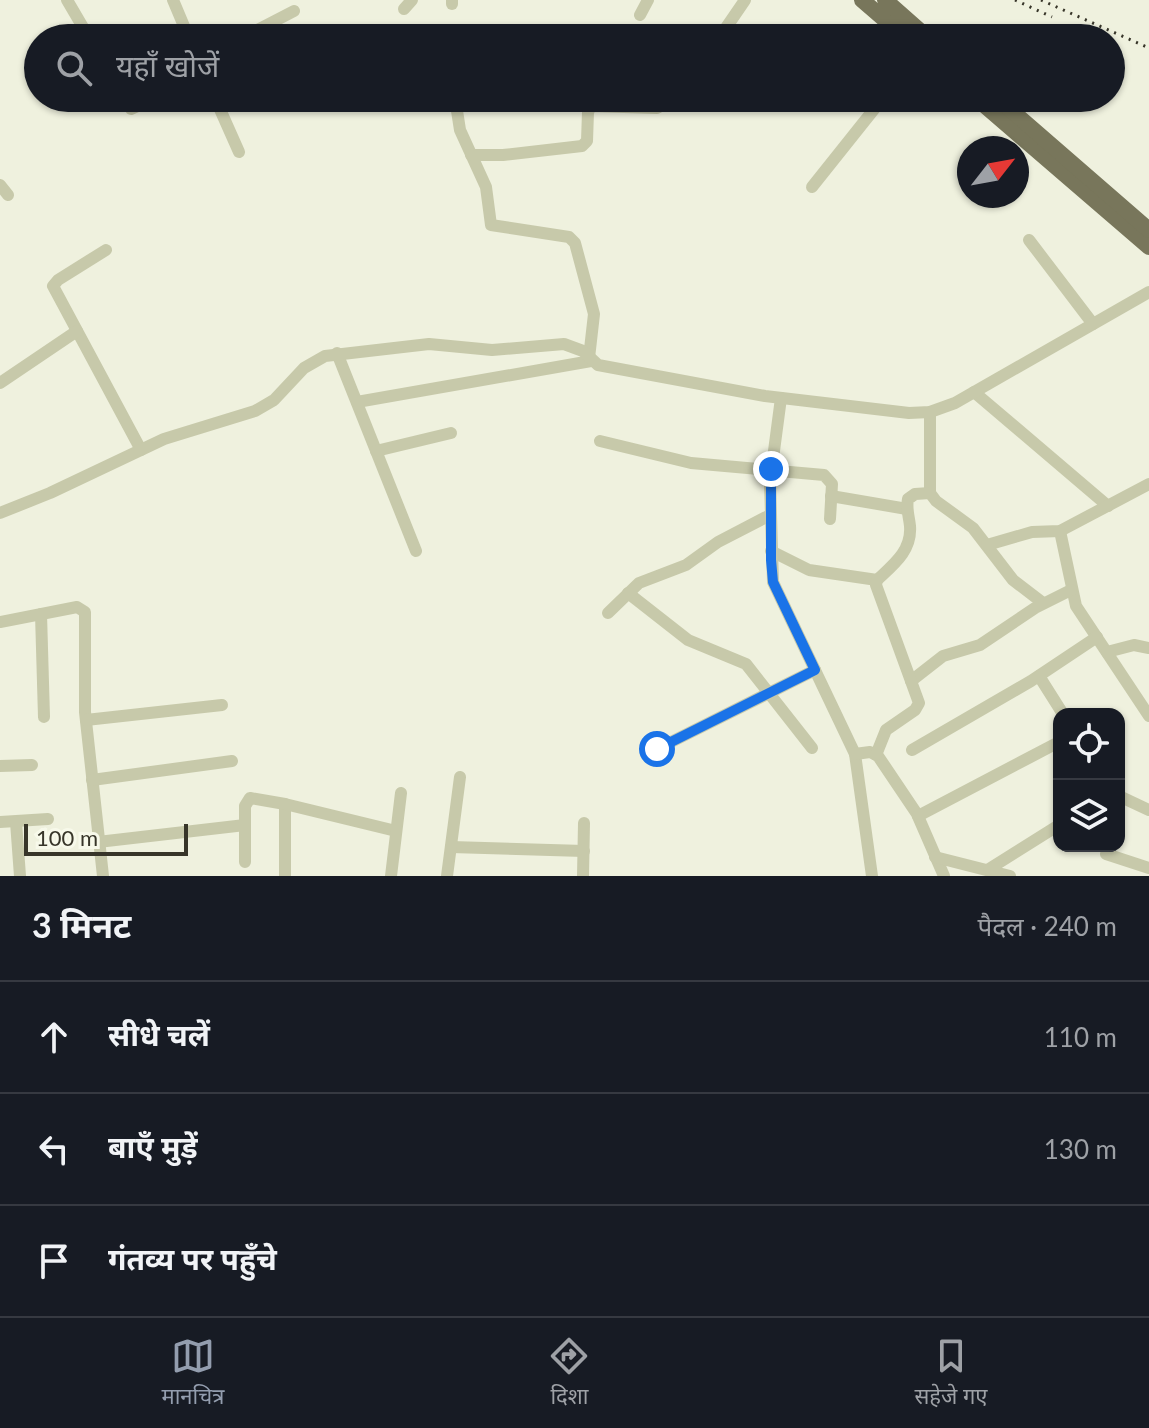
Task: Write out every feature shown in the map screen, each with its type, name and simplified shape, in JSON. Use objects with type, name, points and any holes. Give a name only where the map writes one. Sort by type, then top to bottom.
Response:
[{"type":"main road","points":[[862,0],[890,24]]},
{"type":"main road","points":[[885,0],[912,24]]},
{"type":"main road","points":[[992,112],[1149,247]]},
{"type":"main road","points":[[1013,112],[1149,230]]},
{"type":"street","points":[[67,0],[81,24]]},
{"type":"street","points":[[173,0],[183,24]]},
{"type":"street","points":[[640,15],[648,0]]},
{"type":"street","points":[[729,24],[745,0]]},
{"type":"street","points":[[269,24],[294,11]]},
{"type":"street","points":[[221,112],[239,152]]},
{"type":"street","points":[[457,112],[460,130],[486,187],[491,225],[569,237],[575,243],[594,314],[590,360]]},
{"type":"street","points":[[471,155],[503,155],[582,146],[587,141],[588,112]]},
{"type":"street","points":[[812,187],[872,112]]},
{"type":"street","points":[[1029,240],[1093,324]]},
{"type":"street","points":[[106,250],[53,286],[141,450]]},
{"type":"street","points":[[0,513],[164,439],[265,406],[314,361],[337,353],[429,344],[492,350],[564,344],[583,351],[598,365],[781,398],[909,413],[930,412],[974,392],[1149,292]]},
{"type":"street","points":[[0,383],[77,331]]},
{"type":"street","points":[[337,353],[416,551]]},
{"type":"street","points":[[357,402],[590,360]]},
{"type":"street","points":[[974,392],[1108,506]]},
{"type":"street","points":[[781,398],[771,469],[773,582],[855,754],[872,876]]},
{"type":"street","points":[[930,412],[930,493]]},
{"type":"street","points":[[376,451],[451,433]]},
{"type":"street","points":[[600,441],[691,463],[824,475],[832,484],[830,519]]},
{"type":"street","points":[[987,545],[1026,533],[1060,531],[1149,484]]},
{"type":"street","points":[[876,755],[886,730],[918,707],[919,699],[876,589],[877,580],[899,560],[908,541],[910,526],[907,509],[911,496],[930,493],[973,528],[1013,580],[1043,603]]},
{"type":"street","points":[[831,496],[907,509]]},
{"type":"street","points":[[608,613],[639,583],[686,565],[718,542],[770,515]]},
{"type":"street","points":[[1060,531],[1076,606],[1149,716]]},
{"type":"street","points":[[771,551],[809,570],[877,580]]},
{"type":"street","points":[[911,681],[943,656],[980,645],[1043,603],[1071,590]]},
{"type":"street","points":[[628,593],[679,634],[698,645],[742,661],[812,748]]},
{"type":"street","points":[[0,622],[77,607],[85,612],[86,720],[103,876]]},
{"type":"street","points":[[41,614],[44,717]]},
{"type":"street","points":[[912,750],[1039,676],[1097,637]]},
{"type":"street","points":[[1107,652],[1134,645],[1149,648]]},
{"type":"street","points":[[657,749],[815,670]]},
{"type":"street","points":[[1039,676],[1059,708]]},
{"type":"street","points":[[86,720],[222,705]]},
{"type":"street","points":[[918,816],[1053,745]]},
{"type":"street","points":[[855,754],[870,752],[876,755],[918,816],[944,876]]},
{"type":"street","points":[[92,780],[232,761]]},
{"type":"street","points":[[0,766],[32,765]]},
{"type":"street","points":[[447,876],[460,777]]},
{"type":"street","points":[[391,876],[401,793]]},
{"type":"street","points":[[245,862],[245,806],[250,798],[396,831]]},
{"type":"street","points":[[1125,799],[1149,810]]},
{"type":"street","points":[[285,804],[285,876]]},
{"type":"street","points":[[0,822],[48,819]]},
{"type":"street","points":[[16,822],[20,876]]},
{"type":"street","points":[[583,876],[584,823]]},
{"type":"street","points":[[98,842],[245,825]]},
{"type":"street","points":[[989,869],[1053,829]]},
{"type":"street","points":[[451,847],[584,851]]},
{"type":"street","points":[[1106,854],[1149,868]]},
{"type":"street","points":[[935,857],[1010,876]]},
{"type":"railway","points":[[1015,0],[1052,17]]},
{"type":"railway","points":[[1041,0],[1095,24]]},
{"type":"railway","points":[[1125,37],[1149,48]]},
{"type":"route","points":[[657,749],[815,670],[773,582],[771,469]]}]
